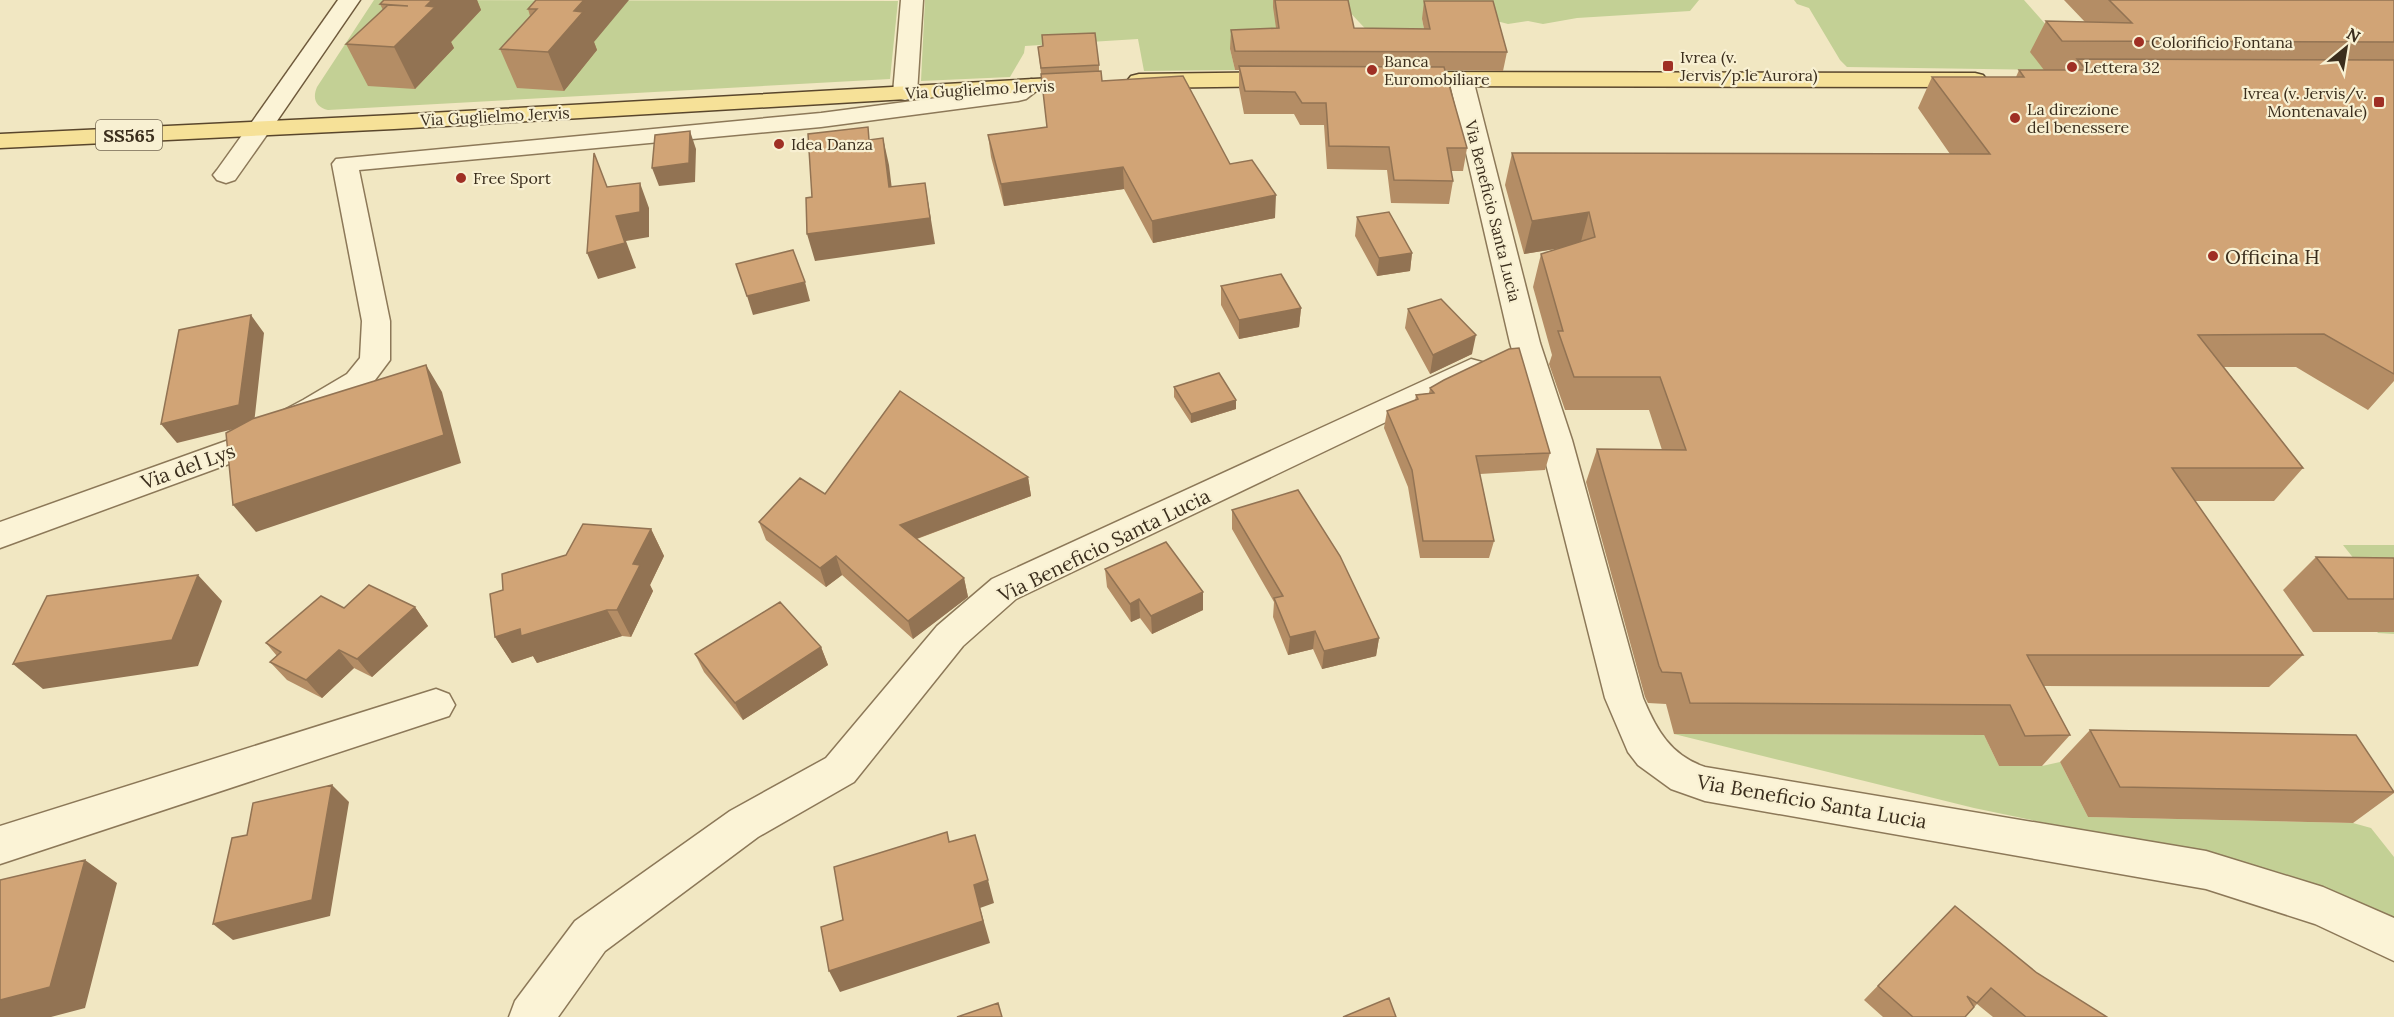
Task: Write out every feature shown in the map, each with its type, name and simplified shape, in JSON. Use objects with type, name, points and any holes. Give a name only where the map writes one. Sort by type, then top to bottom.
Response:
[{"type":"main road","name":"Via Guglielmo Jervis","points":[[0,141],[259,129],[1030,86],[1116,82],[1305,79]]},
{"type":"main road","points":[[1387,79],[2002,81]]},
{"type":"street","points":[[226,175],[348,0]]},
{"type":"street","points":[[905,93],[912,0]]},
{"type":"street","name":"Via Beneficio Santa Lucia","points":[[1461,79],[1525,342],[1556,440],[1624,698],[1642,740],[1666,766],[1685,777],[1705,784],[2206,870],[2323,907],[2394,940]]},
{"type":"street","name":"Via del Lys","points":[[0,535],[237,449],[314,408],[358,381],[375,360],[376,321],[345,164],[821,120],[1018,94],[1030,86]]},
{"type":"street","name":"Via Beneficio Santa Lucia","points":[[531,1017],[590,936],[744,824],[840,770],[950,636],[1004,589],[1290,456],[1525,342]]},
{"type":"street","points":[[0,845],[436,705]]},
{"type":"green space","points":[[374,0],[898,1],[890,79],[324,109],[315,99],[317,87]]},
{"type":"green space","points":[[925,0],[1699,0],[1690,11],[1577,18],[1543,24],[1528,21],[1508,24],[1489,19],[1422,19],[1426,39],[1374,38],[1344,6],[1276,29],[1230,49],[1235,70],[1144,71],[1138,39],[1025,46],[1024,53],[1010,77],[921,81]]},
{"type":"green space","points":[[1794,0],[2024,0],[2070,52],[2044,70],[1847,67],[1840,60],[1809,8],[1797,4]]},
{"type":"green space","points":[[2343,545],[2394,545],[2394,634],[2378,633],[2344,590],[2370,579]]},
{"type":"green space","points":[[1674,734],[1984,735],[1999,766],[2042,766],[2060,762],[2088,817],[2353,823],[2371,828],[2394,857],[2394,923],[2203,856],[1974,808]]},
{"type":"building","points":[[384,0],[432,0],[426,6],[435,7],[394,47],[346,44],[388,5],[408,6],[380,4]]},
{"type":"building","points":[[536,0],[584,0],[574,11],[583,12],[548,52],[500,49],[537,9],[528,9]]},
{"type":"building","points":[[1275,0],[1348,0],[1354,28],[1430,29],[1424,1],[1493,1],[1507,52],[1235,51],[1231,30],[1279,28]]},
{"type":"building","points":[[2109,0],[2394,0],[2394,42],[2062,41],[2046,21],[2132,23]]},
{"type":"building","points":[[1095,33],[1099,65],[1041,68],[1038,47],[1043,46],[1042,35]]},
{"type":"building","points":[[2077,59],[2394,60],[2394,374],[2324,334],[2198,335],[2303,468],[2172,468],[2303,655],[2027,655],[2070,735],[2025,736],[2010,705],[1690,703],[1681,673],[1662,672],[1659,666],[1597,449],[1686,450],[1660,377],[1574,377],[1558,331],[1563,331],[1541,254],[1595,237],[1589,212],[1532,221],[1512,153],[1990,154],[1932,77],[2024,77],[2019,70],[2086,70]]},
{"type":"building","points":[[1239,66],[1444,67],[1467,148],[1447,148],[1453,181],[1394,180],[1389,147],[1329,146],[1326,103],[1302,103],[1295,92],[1245,91]]},
{"type":"building","points":[[1101,71],[1102,81],[1183,76],[1230,164],[1252,160],[1276,195],[1152,221],[1123,167],[1001,184],[988,135],[1047,127],[1041,74]]},
{"type":"building","points":[[868,127],[869,140],[883,138],[889,187],[925,183],[930,218],[807,234],[806,198],[812,197],[808,134]]},
{"type":"building","points":[[690,131],[689,163],[652,168],[655,135]]},
{"type":"building","points":[[594,153],[607,187],[640,183],[640,212],[616,216],[625,243],[587,253]]},
{"type":"building","points":[[1389,212],[1412,253],[1379,258],[1357,217]]},
{"type":"building","points":[[793,250],[805,282],[747,296],[736,264]]},
{"type":"building","points":[[1281,274],[1301,308],[1239,320],[1221,286]]},
{"type":"building","points":[[1441,299],[1476,335],[1433,355],[1408,309]]},
{"type":"building","points":[[251,315],[239,405],[161,424],[179,330]]},
{"type":"building","points":[[1519,348],[1550,453],[1476,456],[1494,541],[1423,541],[1412,470],[1387,411],[1418,399],[1416,395],[1434,393],[1430,388],[1444,380],[1509,349]]},
{"type":"building","points":[[426,365],[444,435],[233,505],[226,433],[252,419]]},
{"type":"building","points":[[1219,373],[1236,400],[1191,414],[1174,387]]},
{"type":"building","points":[[900,391],[1028,477],[900,525],[964,578],[908,621],[836,556],[820,568],[759,522],[800,478],[825,494]]},
{"type":"building","points":[[1298,490],[1340,556],[1379,638],[1324,651],[1315,631],[1290,637],[1274,598],[1283,596],[1232,510]]},
{"type":"building","points":[[583,524],[651,529],[633,564],[640,565],[617,610],[607,610],[521,636],[520,629],[495,637],[490,594],[503,590],[502,574],[566,555]]},
{"type":"building","points":[[1166,542],[1203,592],[1151,616],[1139,599],[1130,604],[1105,569]]},
{"type":"building","points":[[2316,557],[2394,558],[2394,599],[2348,599]]},
{"type":"building","points":[[198,575],[172,640],[13,664],[47,596]]},
{"type":"building","points":[[369,585],[415,607],[357,659],[339,650],[306,680],[270,662],[281,652],[266,643],[321,596],[344,608]]},
{"type":"building","points":[[780,602],[821,647],[735,703],[695,654]]},
{"type":"building","points":[[2090,730],[2356,735],[2394,792],[2120,787]]},
{"type":"building","points":[[332,785],[312,900],[213,924],[232,838],[247,835],[253,803]]},
{"type":"building","points":[[947,832],[949,842],[975,835],[988,880],[974,885],[983,921],[829,971],[821,927],[843,920],[834,867]]},
{"type":"building","points":[[85,860],[50,987],[0,1000],[0,880]]},
{"type":"building","points":[[1955,906],[2037,973],[2107,1017],[2026,1017],[1991,988],[1977,1003],[1967,996],[1974,1007],[1965,1017],[1913,1017],[1878,986]]},
{"type":"building","points":[[1389,998],[1396,1017],[1343,1017]]},
{"type":"building","points":[[998,1003],[1002,1017],[957,1017]]},
{"type":"place","name":"Colorificio Fontana","points":[[2139,42]]},
{"type":"place","name":"Ivrea (v. Jervis/p.le Aurora)","points":[[1668,66]]},
{"type":"place","name":"Lettera 32","points":[[2072,67]]},
{"type":"place","name":"Banca Euromobiliare","points":[[1372,70]]},
{"type":"place","name":"Ivrea (v. Jervis/v. Montenavale)","points":[[2379,102]]},
{"type":"place","name":"La direzione del benessere","points":[[2015,118]]},
{"type":"place","name":"Idea Danza","points":[[779,144]]},
{"type":"place","name":"Free Sport","points":[[461,178]]},
{"type":"place","name":"Officina H","points":[[2213,256]]}]
